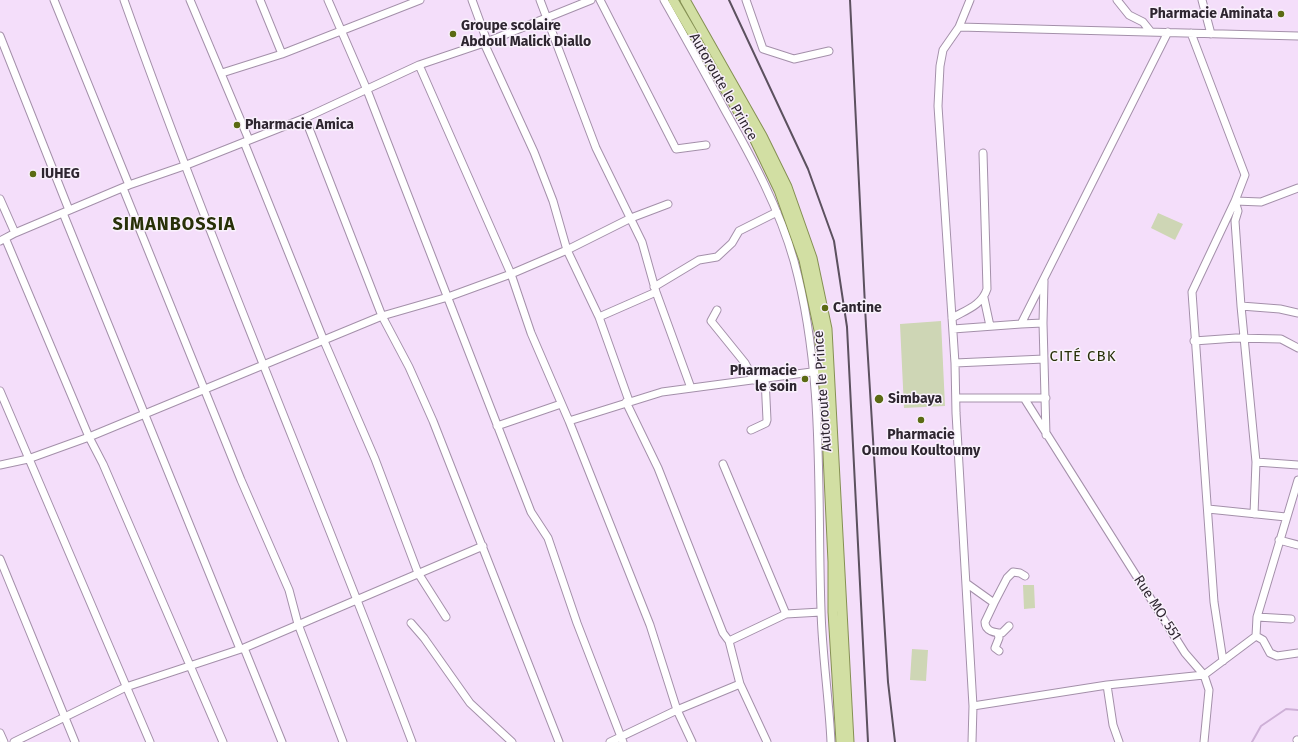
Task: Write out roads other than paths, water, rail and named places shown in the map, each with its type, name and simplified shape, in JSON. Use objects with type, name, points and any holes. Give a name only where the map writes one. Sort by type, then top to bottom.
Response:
[{"type":"main road","name":"Autoroute le Prince","points":[[673,0],[755,140],[779,190],[804,260],[819,330],[818,371],[841,742]]},
{"type":"main road","name":"Autoroute le Prince","points":[[685,0],[762,136],[787,187],[812,258],[827,329],[849,742]]},
{"type":"street","points":[[54,0],[205,390],[241,480],[288,590],[298,624],[343,742]]},
{"type":"street","points":[[124,0],[184,166],[357,598],[412,742]]},
{"type":"street","points":[[190,0],[222,73],[324,341],[375,459],[418,573],[426,583],[432,596],[446,617]]},
{"type":"street","points":[[260,0],[282,54]]},
{"type":"street","points":[[328,0],[367,90],[531,512],[548,538],[577,623],[621,739]]},
{"type":"street","points":[[222,73],[282,54],[420,0]]},
{"type":"street","points":[[472,0],[485,42],[534,152],[553,201],[567,250],[599,317],[627,402],[658,468],[723,633],[729,641],[740,684],[767,742]]},
{"type":"street","points":[[540,0],[596,148],[642,242],[655,289],[692,388]]},
{"type":"street","points":[[223,742],[103,464],[89,437],[3,241],[15,233],[66,211],[305,118],[419,65],[485,42],[591,0]]},
{"type":"street","points":[[600,0],[676,149],[706,145]]},
{"type":"street","points":[[569,421],[662,392],[818,371],[808,331],[794,261],[777,212],[752,158],[664,0]]},
{"type":"street","points":[[746,0],[763,49],[794,60],[829,51]]},
{"type":"street","points":[[970,0],[959,27],[943,50],[940,66],[938,106],[955,363],[973,706],[972,742]]},
{"type":"street","points":[[1118,0],[1129,15],[1143,22],[1151,32]]},
{"type":"street","points":[[1202,0],[1211,34]]},
{"type":"street","points":[[959,27],[1298,36]]},
{"type":"street","points":[[1021,324],[1168,32]]},
{"type":"street","points":[[1191,33],[1245,175],[1235,201],[1192,292],[1194,342],[1214,602],[1223,661]]},
{"type":"street","points":[[0,36],[145,415],[282,742]]},
{"type":"street","points":[[419,65],[511,274],[531,333],[569,421],[650,625],[677,710],[692,742]]},
{"type":"street","points":[[305,118],[382,316],[409,367],[483,546],[559,742]]},
{"type":"street","points":[[983,153],[987,289],[984,298],[990,326]]},
{"type":"street","points":[[1235,201],[1261,202],[1298,188]]},
{"type":"street","points":[[0,198],[15,233]]},
{"type":"street","points":[[1235,201],[1238,211],[1235,222],[1241,306],[1256,462],[1254,514]]},
{"type":"street","points":[[0,465],[28,459],[89,437],[382,316],[448,297],[511,274],[567,250],[631,218],[668,204]]},
{"type":"street","points":[[599,317],[655,289],[699,260],[717,256],[732,243],[739,230],[777,212]]},
{"type":"street","points":[[1044,278],[1043,323],[1046,435]]},
{"type":"street","points":[[952,318],[984,298]]},
{"type":"street","points":[[1241,306],[1280,308],[1298,314]]},
{"type":"street","points":[[717,310],[711,321],[745,363],[754,380]]},
{"type":"street","points":[[953,329],[1043,323]]},
{"type":"street","points":[[1194,342],[1244,338],[1281,338],[1298,348]]},
{"type":"street","points":[[955,363],[1044,359]]},
{"type":"street","points":[[751,430],[766,423],[767,420],[765,378]]},
{"type":"street","points":[[0,391],[150,742]]},
{"type":"street","points":[[956,398],[1046,398]]},
{"type":"street","name":"Rue MO. 551","points":[[1024,398],[1185,653],[1204,675]]},
{"type":"street","points":[[497,426],[561,404]]},
{"type":"street","points":[[1256,462],[1298,465]]},
{"type":"street","points":[[723,464],[786,614]]},
{"type":"street","points":[[973,706],[1107,685],[1204,675],[1256,636],[1257,617],[1298,480]]},
{"type":"street","points":[[825,492],[821,612],[831,742]]},
{"type":"street","points":[[1208,509],[1286,517]]},
{"type":"street","points":[[1279,540],[1298,545]]},
{"type":"street","points":[[14,742],[126,687],[242,648],[357,598],[483,546]]},
{"type":"street","points":[[0,558],[75,742]]},
{"type":"street","points":[[1008,626],[1002,633],[998,633],[991,631],[985,626],[994,603],[1008,578],[1013,572],[1020,573],[1025,576]]},
{"type":"street","points":[[966,584],[994,603]]},
{"type":"street","points":[[729,641],[786,614],[821,612]]},
{"type":"street","points":[[1257,617],[1291,619]]},
{"type":"street","points":[[411,623],[424,638],[470,703],[510,741]]},
{"type":"street","points":[[998,633],[999,638],[994,648],[999,651]]},
{"type":"street","points":[[1256,636],[1263,640],[1270,653],[1274,655],[1277,656],[1298,653]]},
{"type":"street","points":[[1204,675],[1209,690],[1204,742]]},
{"type":"street","points":[[610,742],[621,739],[677,710],[740,684]]},
{"type":"street","points":[[1107,685],[1113,725],[1119,742]]},
{"type":"street","points":[[0,732],[4,742]]},
{"type":"waterway","points":[[1252,742],[1261,726],[1286,709],[1298,710]]},
{"type":"railway","points":[[729,0],[808,169],[834,241],[847,327],[868,742]]},
{"type":"railway","points":[[850,0],[866,326],[888,682],[895,742]]},
{"type":"place","name":"Pharmacie Aminata","points":[[1281,14]]},
{"type":"place","name":"Groupe scolaire Abdoul Malick Diallo","points":[[453,34]]},
{"type":"place","name":"Pharmacie Amica","points":[[237,125]]},
{"type":"place","name":"IUHEG","points":[[33,174]]},
{"type":"place","name":"Cantine","points":[[825,308]]},
{"type":"place","name":"Pharmacie le soin","points":[[805,379]]},
{"type":"place","name":"Simbaya","points":[[879,399]]},
{"type":"place","name":"Pharmacie Oumou Koultoumy","points":[[921,420]]},
{"type":"district","name":"SIMANBOSSIA","points":[[174,225]]},
{"type":"district","name":"CITÉ CBK","points":[[1083,357]]}]
